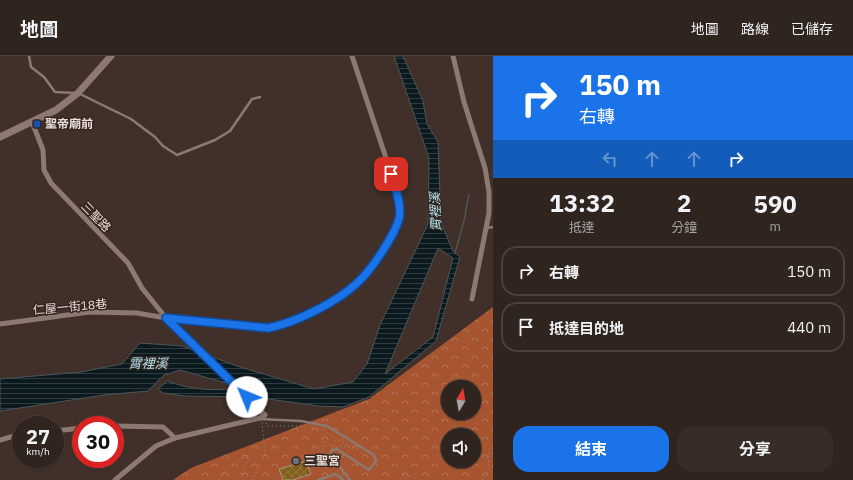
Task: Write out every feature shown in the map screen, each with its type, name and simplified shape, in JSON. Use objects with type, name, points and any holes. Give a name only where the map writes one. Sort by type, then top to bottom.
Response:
[{"type":"main road","points":[[0,137],[56,110],[78,93],[111,56]]},
{"type":"street","name":"仁屋一街18巷","points":[[0,324],[90,312],[137,313],[166,318],[268,328],[284,325],[325,305],[358,283],[385,247],[399,218],[396,188],[352,56]]},
{"type":"street","points":[[453,56],[464,102],[491,192],[486,228],[472,298]]},
{"type":"street","name":"三聖路","points":[[32,122],[43,150],[44,170],[51,183],[128,263],[142,288],[166,318],[265,415],[263,421]]},
{"type":"street","points":[[115,480],[146,452],[175,438],[263,421]]},
{"type":"street","points":[[124,426],[163,427],[175,438]]},
{"type":"street","points":[[0,440],[12,437]]},
{"type":"lane","points":[[29,56],[31,67],[44,77],[51,89],[56,92],[78,93],[131,119],[155,136],[163,146],[177,155],[216,140],[230,131],[252,99],[260,97]]},
{"type":"lane","points":[[486,228],[493,227]]},
{"type":"lane","points":[[263,421],[301,421],[327,426],[374,455],[376,461],[369,470],[351,457],[336,449],[332,450],[330,454],[350,480]]},
{"type":"lane","points":[[318,480],[336,474],[343,480]]},
{"type":"path","points":[[263,421],[267,426],[309,426]]},
{"type":"path","points":[[263,421],[266,424]]},
{"type":"path","points":[[252,480],[265,456],[263,421]]},
{"type":"path","points":[[321,428],[359,452],[374,455]]},
{"type":"path","points":[[330,435],[335,443],[332,446]]},
{"type":"path","points":[[317,455],[322,452],[324,441],[332,446],[350,447]]},
{"type":"path","points":[[483,480],[486,476],[489,464],[488,453],[493,453]]},
{"type":"path","points":[[219,480],[221,474],[227,470],[228,466],[246,457],[249,458],[238,480]]},
{"type":"path","points":[[306,461],[313,458],[336,474]]},
{"type":"path","points":[[400,471],[406,478],[410,475],[418,480]]},
{"type":"green space","points":[[493,307],[493,480],[173,480],[191,468],[369,399]]},
{"type":"water","name":"霄裡溪","points":[[394,56],[403,56],[423,101],[427,124],[438,142],[441,223],[453,251],[460,257],[436,341],[369,397],[343,407],[319,406],[254,397],[185,396],[163,393],[158,389],[167,381],[199,389],[233,389],[226,383],[180,370],[164,375],[148,391],[104,395],[0,411],[0,379],[81,372],[122,364],[140,343],[182,346],[237,366],[314,389],[353,382],[367,364],[380,325],[428,224],[429,158]],"holes":[[[438,248],[453,258],[433,337],[385,374]]]},
{"type":"building","name":"三聖宮","points":[[306,461],[311,474],[293,480],[283,480],[279,469]]},
{"type":"waterway","points":[[455,253],[464,221],[469,194]]},
{"type":"place","name":"聖帝廟前","points":[[37,124]]},
{"type":"place","name":"三聖宮","points":[[296,461]]},
{"type":"route","points":[[247,397],[166,318],[268,328],[284,325],[325,305],[358,283],[385,247],[399,218],[396,188],[391,174]]}]
